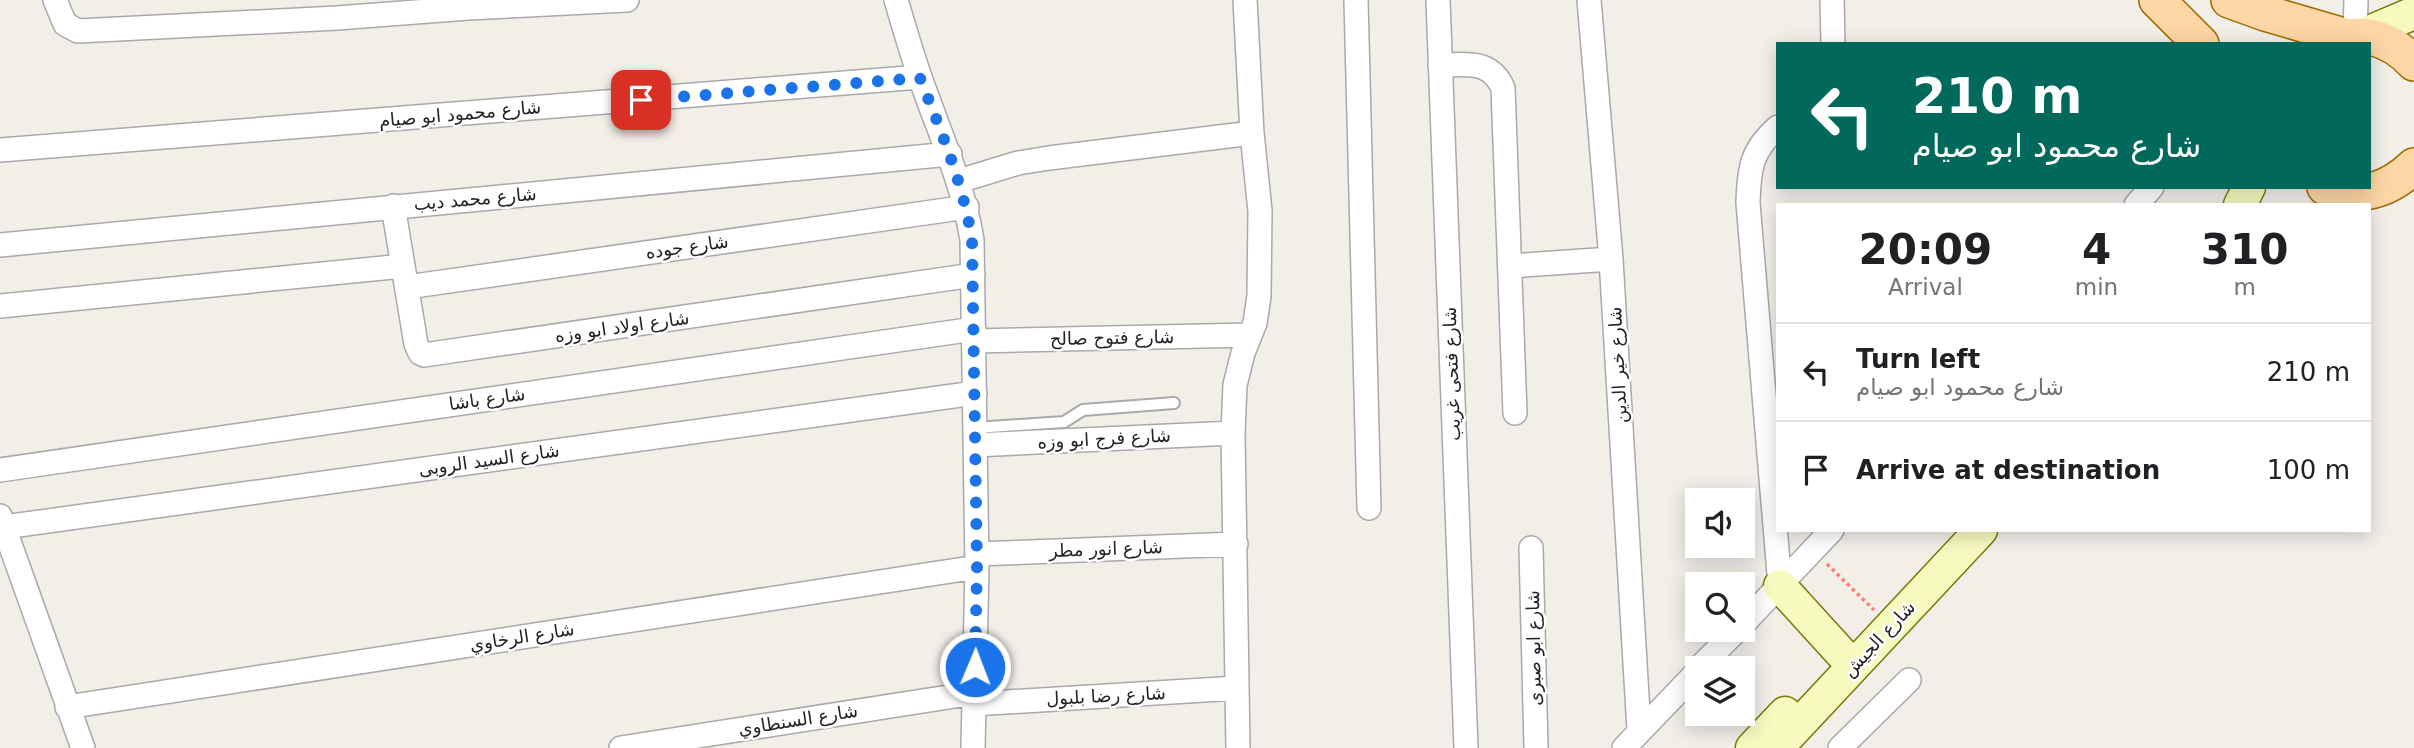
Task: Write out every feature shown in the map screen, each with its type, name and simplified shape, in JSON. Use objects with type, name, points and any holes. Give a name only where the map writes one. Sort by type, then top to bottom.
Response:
[{"type":"main road","points":[[2157,0],[2199,42]]},
{"type":"main road","points":[[2229,0],[2345,37],[2384,41],[2402,51],[2414,63]]},
{"type":"main road","points":[[2345,37],[2414,13]]},
{"type":"main road","points":[[2361,196],[2399,180],[2414,166]]},
{"type":"main road","points":[[2330,189],[2361,196],[2414,197]]},
{"type":"main road","name":"شارع الجيش","points":[[1752,748],[1953,532]]},
{"type":"main road","name":"شارع الجيش","points":[[1777,748],[1979,532]]},
{"type":"main road","points":[[1780,586],[1841,653]]},
{"type":"street","points":[[55,0],[65,24],[78,31],[627,0]]},
{"type":"street","points":[[896,0],[920,78],[959,181],[967,207],[972,240],[977,561],[973,748]]},
{"type":"street","points":[[1238,748],[1233,433],[1236,385],[1259,296],[1260,211],[1252,133],[1245,0]]},
{"type":"street","points":[[1356,0],[1369,508]]},
{"type":"street","name":"شارع فتحى غريب","points":[[1438,0],[1466,748]]},
{"type":"street","name":"شارع خير الدين","points":[[1589,0],[1611,259],[1639,730]]},
{"type":"street","points":[[1832,0],[1833,42]]},
{"type":"street","points":[[2345,37],[2356,0]]},
{"type":"street","points":[[1440,65],[1487,68],[1497,74],[1503,88],[1515,413]]},
{"type":"street","name":"شارع محمود ابو صيام","points":[[0,150],[920,78]]},
{"type":"street","points":[[1776,129],[1765,138],[1753,156],[1748,203],[1780,586]]},
{"type":"street","points":[[959,181],[1018,163],[1252,133]]},
{"type":"street","name":"شارع محمد ديب","points":[[0,245],[950,154]]},
{"type":"street","points":[[2138,203],[2150,189]]},
{"type":"street","name":"شارع اولاد ابو وزه","points":[[393,206],[417,349],[420,353],[430,355],[973,275]]},
{"type":"street","name":"شارع جوده","points":[[0,306],[405,276],[967,207]]},
{"type":"street","points":[[1511,266],[1611,259]]},
{"type":"street","name":"شارع فتوح صالح","points":[[974,335],[1250,335]]},
{"type":"street","name":"شارع باشا","points":[[0,470],[974,335]]},
{"type":"street","name":"شارع السيد الروبى","points":[[2,521],[975,393]]},
{"type":"street","name":"شارع فرج ابو وزه","points":[[975,437],[1233,433]]},
{"type":"street","points":[[2,521],[83,748]]},
{"type":"street","points":[[1755,612],[1830,532]]},
{"type":"street","name":"شارع انور مطر","points":[[977,561],[1236,544]]},
{"type":"street","name":"شارع ابو صبرى","points":[[1531,548],[1536,748]]},
{"type":"street","name":"شارع الرخاوي","points":[[67,707],[977,561]]},
{"type":"street","points":[[1711,656],[1725,642]]},
{"type":"street","points":[[1840,748],[1909,680]]},
{"type":"street","points":[[1624,748],[1685,682]]},
{"type":"street","name":"شارع رضا بلبول","points":[[974,698],[1237,688]]},
{"type":"street","name":"شارع السنطاوي","points":[[621,748],[974,698]]},
{"type":"lane","points":[[975,437],[1065,422],[1083,410],[1174,403]]},
{"type":"path","points":[[1813,551],[1878,614]]},
{"type":"route","points":[[641,100],[920,78],[959,181],[967,207],[972,240],[977,567],[975,667]]}]
